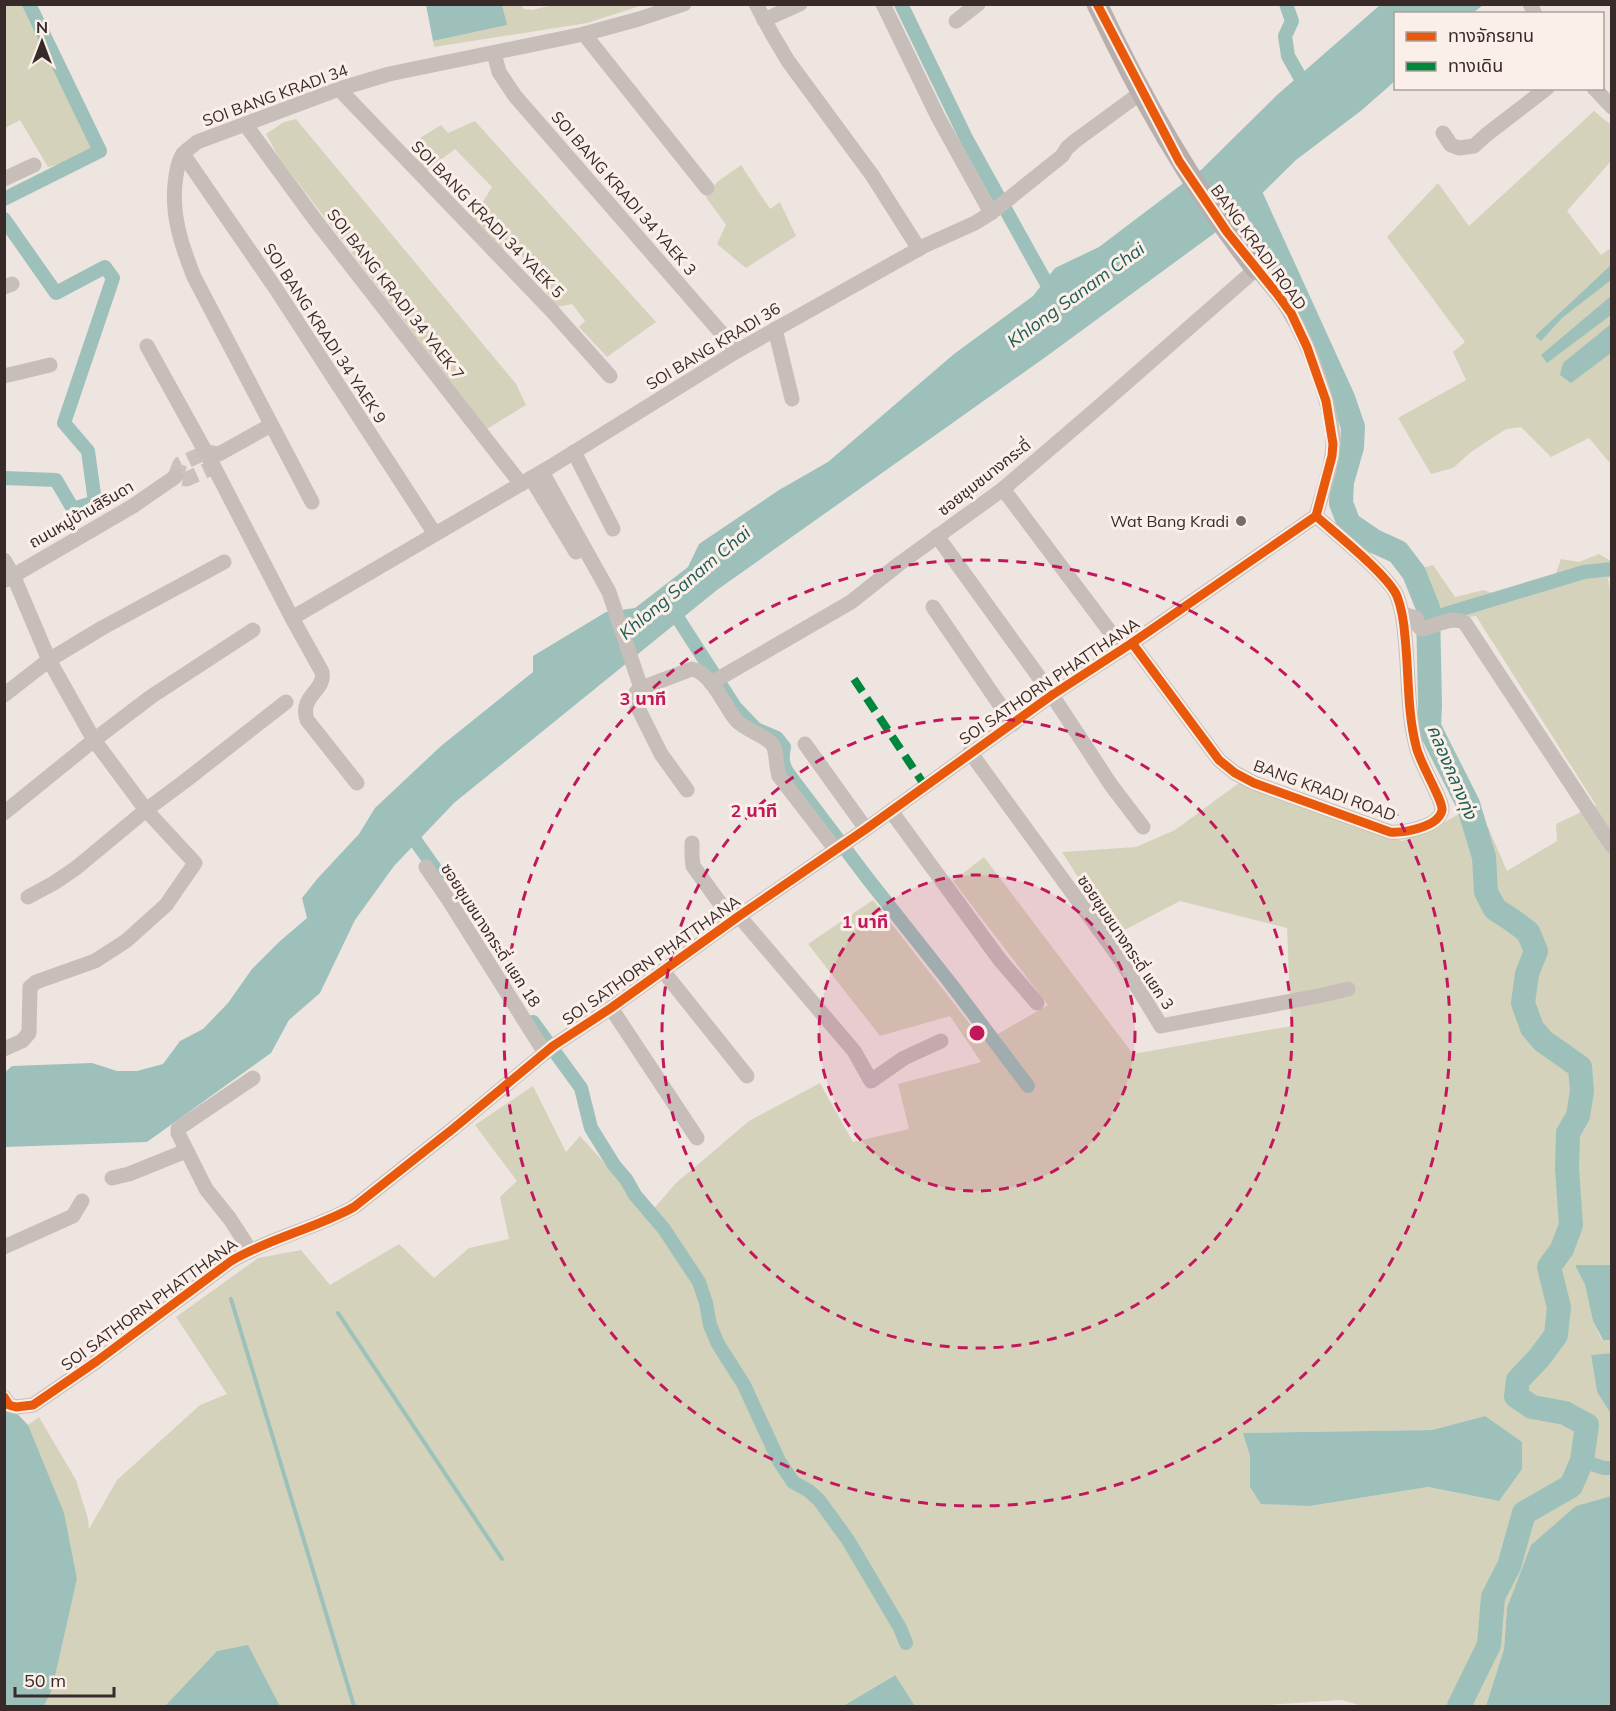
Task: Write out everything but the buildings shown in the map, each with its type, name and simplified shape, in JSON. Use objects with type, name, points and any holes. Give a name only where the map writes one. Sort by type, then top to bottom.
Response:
[{"type":"street","name":"SOI BANG KRADI 34","points":[[183,154],[197,142],[339,89],[389,74],[584,34],[621,25],[684,4]]},
{"type":"street","points":[[756,4],[788,61],[872,175],[919,249]]},
{"type":"street","points":[[764,20],[800,4]]},
{"type":"street","points":[[883,4],[938,117],[998,207]]},
{"type":"street","points":[[956,21],[978,4]]},
{"type":"street","name":"BANG KRADI ROAD","points":[[1097,4],[1179,161],[1227,232],[1291,313],[1307,347],[1326,401],[1333,444],[1316,516],[1383,577],[1396,594],[1402,614],[1408,662],[1410,716],[1416,749],[1440,800],[1442,809],[1439,816],[1433,822],[1403,833],[1390,832],[1254,783],[1235,773],[1219,760],[1127,646]]},
{"type":"street","points":[[584,34],[707,188]]},
{"type":"street","name":"SOI BANG KRADI 34 YAEK 3","points":[[494,53],[499,72],[515,96],[737,351]]},
{"type":"street","name":"SOI BANG KRADI 34 YAEK 5","points":[[339,89],[552,311],[610,376]]},
{"type":"street","points":[[1443,133],[1450,146],[1459,148],[1474,146],[1544,90]]},
{"type":"street","points":[[1596,90],[1611,107]]},
{"type":"street","name":"SOI BANG KRADI 36","points":[[292,618],[532,478],[775,329],[919,249],[975,223],[1062,156],[1075,141],[1142,92]]},
{"type":"street","name":"SOI BANG KRADI 34 YAEK 7","points":[[245,124],[316,221],[532,478]]},
{"type":"street","points":[[183,154],[177,169],[174,206],[185,256],[312,502]]},
{"type":"street","name":"SOI BANG KRADI 34 YAEK 9","points":[[183,154],[276,289],[435,534]]},
{"type":"street","points":[[4,179],[34,165]]},
{"type":"street","name":"ซอยชุมชนางกระดี่","points":[[715,681],[851,602],[1003,489],[1256,269]]},
{"type":"street","points":[[775,329],[792,399]]},
{"type":"street","points":[[147,346],[214,467],[322,672],[324,678],[306,704],[305,713],[308,720],[357,783]]},
{"type":"street","points":[[4,376],[50,365]]},
{"type":"street","points":[[219,454],[271,425]]},
{"type":"street","points":[[574,452],[613,529]]},
{"type":"street","name":"ถนนหมู่บ้านสิรินดา","points":[[9,578],[133,507],[175,477]]},
{"type":"street","points":[[532,478],[580,560]]},
{"type":"street","points":[[532,478],[609,592],[640,688]]},
{"type":"street","points":[[1003,489],[1127,646]]},
{"type":"street","name":"SOI SATHORN PHATTHANA","points":[[4,1397],[9,1405],[16,1407],[33,1405],[97,1361],[231,1261],[250,1250],[337,1216],[354,1207],[549,1050],[866,829],[970,752],[1316,516]]},
{"type":"street","points":[[938,536],[1052,695],[1111,785],[1143,827]]},
{"type":"street","points":[[4,560],[9,578],[49,660],[94,740],[146,810],[195,863],[166,905],[126,941],[95,961],[36,982],[30,987],[29,1033],[22,1041],[4,1049]]},
{"type":"street","points":[[4,695],[49,660],[102,628],[224,562]]},
{"type":"street","points":[[933,608],[1013,724]]},
{"type":"street","points":[[1402,614],[1416,618],[1419,627],[1429,627],[1455,620],[1466,623],[1611,846]]},
{"type":"street","points":[[4,813],[152,696],[253,630]]},
{"type":"street","points":[[687,790],[661,754],[634,696],[640,688],[692,669],[715,681],[738,722],[772,744],[778,776],[840,847]]},
{"type":"street","points":[[28,897],[76,868],[146,810],[286,702]]},
{"type":"street","points":[[805,744],[866,829]]},
{"type":"street","name":"ซอยชุมชนางกระดี่ แยก 3","points":[[970,752],[1119,957],[1161,1026],[1348,989]]},
{"type":"street","points":[[891,811],[993,950],[1037,1003]]},
{"type":"street","points":[[692,843],[693,866],[736,919],[854,1051],[871,1082],[904,1058],[942,1041]]},
{"type":"street","name":"ซอยชุมชนางกระดี่ แยก 18","points":[[426,867],[549,1050]]},
{"type":"street","points":[[663,971],[747,1076]]},
{"type":"street","points":[[611,1008],[697,1138]]},
{"type":"street","points":[[250,1250],[230,1219],[206,1189],[178,1129],[253,1078]]},
{"type":"street","points":[[112,1178],[129,1174],[186,1150]]},
{"type":"street","points":[[4,1247],[73,1216],[82,1201]]},
{"type":"shaded area","points":[[5,4],[33,5],[105,153],[48,167],[20,120],[5,128]]},
{"type":"shaded area","points":[[502,5],[522,5],[523,9],[532,10],[553,5],[643,5],[587,23],[434,47],[433,41],[506,25]]},
{"type":"shaded area","points":[[1594,111],[1611,125],[1611,161],[1567,211],[1601,255],[1611,248],[1611,460],[1609,462],[1589,438],[1551,457],[1521,427],[1506,429],[1471,452],[1453,468],[1431,474],[1398,418],[1466,380],[1453,352],[1465,342],[1387,237],[1438,183],[1469,226]]},
{"type":"shaded area","points":[[296,119],[516,384],[526,405],[487,429],[279,158],[266,134],[284,122]]},
{"type":"shaded area","points":[[475,121],[656,322],[607,357],[579,327],[585,321],[572,304],[557,307],[545,291],[549,283],[510,244],[504,250],[473,218],[492,187],[455,149],[426,171],[415,160],[429,151],[420,138],[441,125],[448,133]]},
{"type":"shaded area","points":[[741,165],[770,209],[780,202],[796,236],[746,268],[717,244],[726,225],[706,197],[717,182]]},
{"type":"shaded area","points":[[1599,554],[1611,561],[1611,577],[1608,578],[1612,604],[1611,1265],[1575,1265],[1585,1285],[1593,1321],[1602,1340],[1611,1340],[1611,1353],[1591,1355],[1597,1392],[1611,1414],[1611,1496],[1576,1506],[1507,1608],[1504,1649],[1486,1706],[1362,1706],[1342,1700],[1253,1706],[915,1706],[894,1675],[843,1706],[280,1706],[248,1646],[217,1651],[165,1706],[44,1706],[52,1690],[77,1579],[28,1425],[39,1417],[76,1480],[89,1529],[117,1480],[200,1405],[227,1394],[176,1317],[258,1258],[301,1250],[330,1285],[399,1244],[434,1278],[469,1248],[509,1239],[500,1197],[517,1181],[475,1125],[533,1086],[566,1152],[580,1136],[650,1213],[676,1183],[749,1121],[820,1083],[853,1142],[909,1129],[898,1084],[981,1062],[950,1016],[880,1036],[808,944],[873,900],[984,1042],[1048,1005],[953,881],[984,857],[1133,1054],[1291,1026],[1287,928],[1180,901],[1115,935],[1062,852],[1136,847],[1175,830],[1239,783],[1402,841],[1425,833],[1459,814],[1470,830],[1488,827],[1507,871],[1557,841],[1556,824],[1596,805],[1476,616],[1435,622],[1433,605],[1419,569],[1433,565],[1455,597],[1484,590],[1497,595],[1555,576],[1561,559],[1579,562]],"holes":[[[1485,1416],[1498,1501],[1428,1487],[1310,1506],[1250,1487],[1250,1456],[1244,1433],[1432,1430]]]},
{"type":"water","points":[[426,5],[502,5],[507,25],[433,41]]},
{"type":"water","name":"Khlong Sanam Chai","points":[[1380,5],[1483,5],[1474,12],[1394,12],[1394,82],[1362,110],[1296,160],[1242,213],[1047,356],[717,590],[454,803],[394,866],[355,920],[320,993],[289,1020],[271,1053],[147,1142],[5,1147],[4,1073],[12,1066],[92,1063],[117,1071],[137,1071],[163,1064],[180,1041],[203,1029],[228,1003],[252,969],[307,918],[302,898],[359,834],[375,808],[441,746],[533,672],[533,656],[606,612],[635,608],[688,567],[699,544],[779,490],[828,462],[954,354],[1033,296],[1055,268],[1099,247],[1202,169],[1277,95]]},
{"type":"water","points":[[1611,265],[1611,280],[1562,318],[1541,341],[1535,336]]},
{"type":"water","points":[[1611,296],[1611,315],[1547,363],[1541,355]]},
{"type":"water","points":[[1611,324],[1611,353],[1571,383],[1560,375],[1563,363]]},
{"type":"water","points":[[1575,1265],[1611,1265],[1611,1340],[1603,1340],[1593,1321],[1585,1285]]},
{"type":"water","points":[[1612,1353],[1611,1414],[1597,1392],[1591,1355]]},
{"type":"water","points":[[4,1400],[28,1425],[64,1513],[77,1579],[52,1690],[44,1706],[5,1706]]},
{"type":"water","points":[[1485,1416],[1522,1442],[1522,1469],[1499,1501],[1428,1487],[1310,1506],[1261,1504],[1250,1487],[1250,1456],[1243,1433],[1432,1430]]},
{"type":"water","points":[[1611,1496],[1611,1706],[1486,1706],[1504,1649],[1507,1608],[1531,1545],[1576,1506]]},
{"type":"water","points":[[248,1645],[280,1706],[165,1706],[217,1651]]},
{"type":"water","points":[[895,1675],[915,1706],[843,1706]]},
{"type":"waterway","points":[[4,199],[100,151],[29,4]]},
{"type":"waterway","name":"Khlong Sanam Chai","points":[[901,4],[967,140],[1053,295]]},
{"type":"waterway","points":[[1286,4],[1292,21],[1285,36],[1288,56],[1308,91]]},
{"type":"waterway","name":"คลองกลางทุ่ง","points":[[1241,174],[1343,398],[1353,427],[1352,447],[1342,482],[1341,503],[1349,524],[1374,541],[1398,552],[1414,573],[1428,608],[1429,727],[1468,804],[1484,857],[1486,892],[1495,909],[1528,932],[1536,951],[1527,974],[1523,1003],[1532,1028],[1543,1041],[1580,1067],[1582,1091],[1578,1116],[1568,1133],[1567,1169],[1571,1225],[1562,1249],[1549,1267],[1559,1307],[1556,1335],[1539,1358],[1518,1380],[1516,1396],[1532,1407],[1565,1413],[1587,1425],[1582,1461],[1571,1486],[1524,1513],[1509,1566],[1493,1597],[1489,1645],[1459,1706]]},
{"type":"waterway","points":[[4,219],[56,293],[105,267],[113,278],[64,423],[88,451],[95,502],[73,509],[56,480],[4,478]]},
{"type":"waterway","points":[[1432,618],[1584,572],[1612,569]]},
{"type":"waterway","name":"Khlong Sanam Chai","points":[[670,606],[735,707],[756,729],[777,738],[784,747],[783,760],[787,772],[1028,1086]]},
{"type":"waterway","points":[[407,829],[439,874]]},
{"type":"waterway","points":[[533,1022],[581,1088],[591,1128],[614,1165],[626,1179],[635,1195],[664,1229],[699,1282],[710,1325],[718,1344],[744,1385],[779,1461],[793,1482],[819,1500],[848,1540],[900,1628],[906,1643]]},
{"type":"waterway","points":[[231,1299],[354,1706]]},
{"type":"waterway","points":[[338,1313],[502,1559]]},
{"type":"waterway","points":[[1582,1461],[1604,1468],[1612,1468]]},
{"type":"tunnel","points":[[206,452],[219,454],[214,467],[187,479],[175,477],[180,464],[206,452]]},
{"type":"marked path","points":[[854,679],[925,786]]},
{"type":"cycle path","points":[[1097,4],[1179,161],[1227,232],[1291,313],[1307,347],[1326,401],[1333,444],[1316,516],[1372,566],[1392,587],[1397,596],[1404,627],[1413,733],[1418,753],[1441,805],[1442,810],[1439,816],[1435,821],[1420,828],[1390,832],[1254,783],[1235,773],[1219,760],[1132,643]]},
{"type":"cycle path","points":[[4,1397],[9,1405],[16,1407],[33,1405],[97,1361],[231,1261],[354,1207],[553,1046],[611,1008],[866,829],[1052,695],[1132,643],[1316,516]]},
{"type":"place","name":"Wat Bang Kradi","points":[[1241,521]]}]
